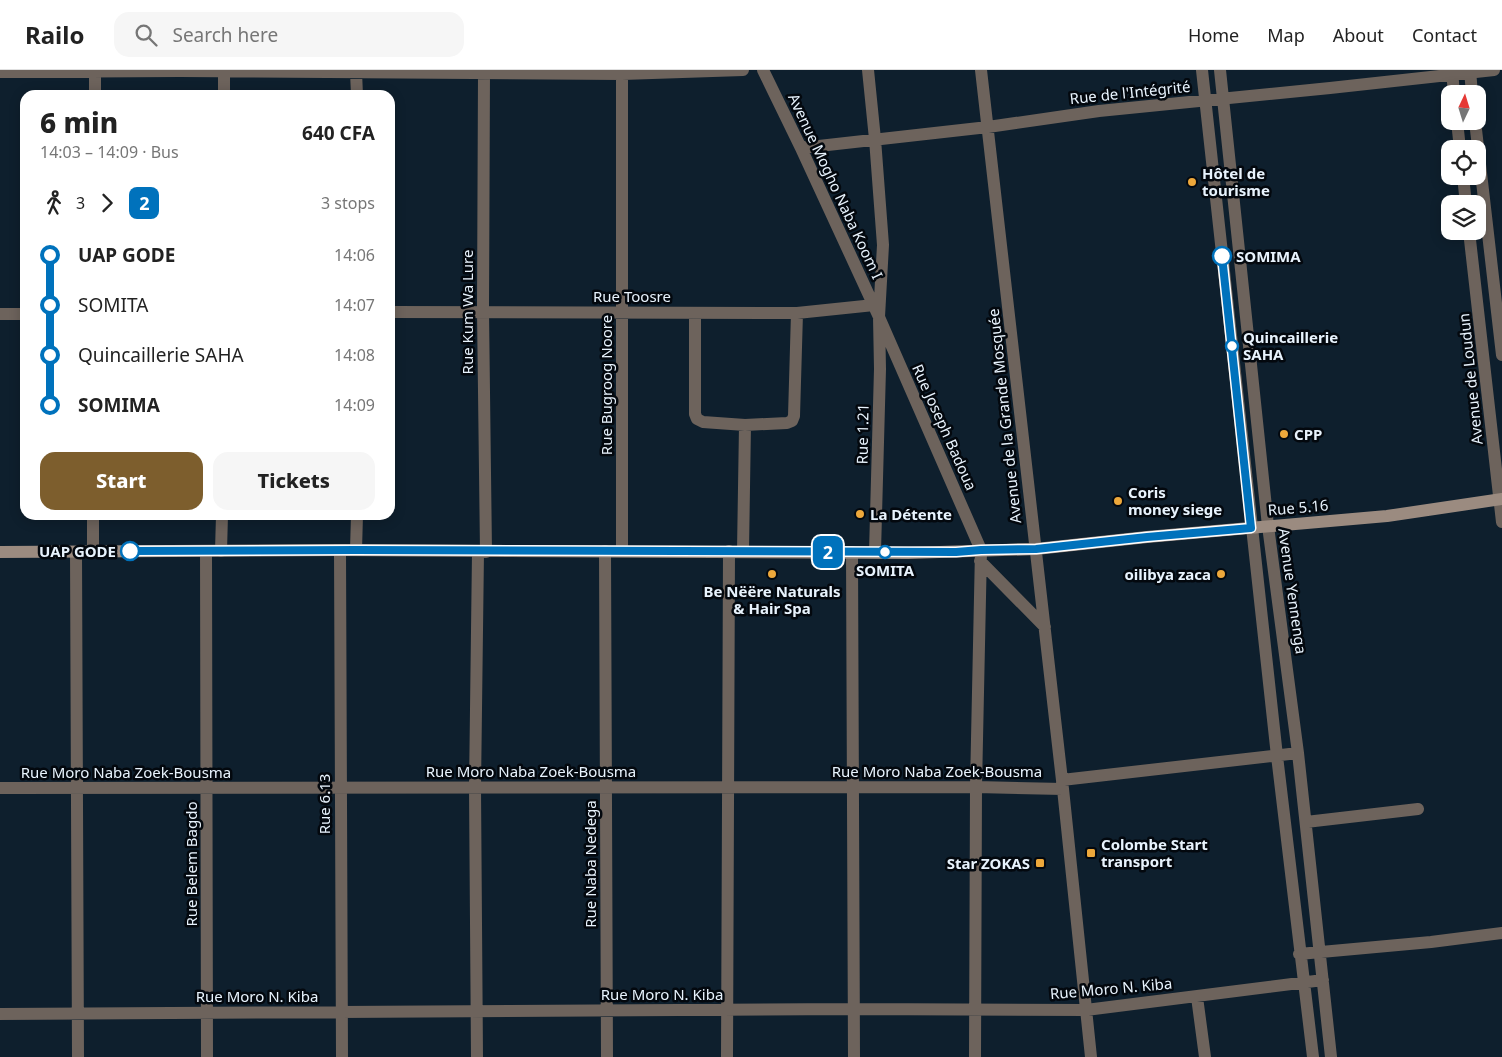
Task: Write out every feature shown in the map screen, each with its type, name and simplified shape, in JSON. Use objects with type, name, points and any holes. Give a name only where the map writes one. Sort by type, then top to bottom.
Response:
[{"type":"main road","name":"Rue 5.16","points":[[0,552],[340,550],[482,552],[743,551],[956,552],[980,555],[1147,537],[1387,516],[1501,499]]},
{"type":"street","points":[[95,70],[95,90]]},
{"type":"street","points":[[0,72],[180,70],[484,73],[516,71],[743,70]]},
{"type":"street","name":"Avenue Mogho Naba Koom I","points":[[762,70],[801,148],[876,311]]},
{"type":"street","name":"Rue 1.21","points":[[868,70],[883,245],[876,311],[880,369],[875,552]]},
{"type":"street","name":"Avenue de la Grande Mosquée","points":[[981,70],[1045,627],[1091,1057]]},
{"type":"street","points":[[1202,70],[1276,756],[1313,1057]]},
{"type":"street","name":"Avenue Yennenga","points":[[1220,70],[1268,526],[1298,753],[1331,1057]]},
{"type":"street","name":"Rue de l'Intégrité","points":[[801,148],[988,127],[1100,111],[1452,72],[1494,70]]},
{"type":"street","points":[[224,71],[224,90]]},
{"type":"street","points":[[1470,71],[1471,85]]},
{"type":"street","points":[[356,72],[357,90]]},
{"type":"street","name":"Rue Bugroog Noore","points":[[622,72],[622,551]]},
{"type":"street","points":[[1452,72],[1453,85]]},
{"type":"street","name":"Rue Kum Wa Lure","points":[[477,1057],[475,788],[482,552],[484,73]]},
{"type":"street","points":[[1477,130],[1502,355]]},
{"type":"street","points":[[1471,140],[1477,138]]},
{"type":"street","name":"Avenue de Loudun","points":[[1471,240],[1496,413],[1502,522]]},
{"type":"street","name":"Rue Toosre","points":[[395,312],[797,313],[876,311]]},
{"type":"street","name":"Rue Joseph Badoua","points":[[876,311],[980,555]]},
{"type":"street","points":[[695,313],[695,414],[697,419],[702,422],[745,425],[787,423],[792,421],[794,416],[797,313]]},
{"type":"street","points":[[0,314],[20,314]]},
{"type":"street","points":[[743,551],[745,425]]},
{"type":"street","points":[[93,520],[93,551]]},
{"type":"street","points":[[221,551],[222,520]]},
{"type":"street","points":[[356,550],[357,520]]},
{"type":"street","name":"Rue 6.13","points":[[340,550],[342,1057]]},
{"type":"street","name":"Rue Belem Bagdo","points":[[206,551],[207,1057]]},
{"type":"street","name":"Rue Naba Nedega","points":[[605,551],[607,1057]]},
{"type":"street","points":[[727,1057],[729,551]]},
{"type":"street","points":[[76,552],[78,1057]]},
{"type":"street","points":[[852,552],[854,1057]]},
{"type":"street","points":[[980,555],[1045,627]]},
{"type":"street","points":[[975,1057],[976,787],[980,555]]},
{"type":"street","name":"Rue Moro Naba Zoek-Bousma","points":[[0,788],[976,787],[1062,784],[1298,753]]},
{"type":"street","points":[[1306,822],[1418,809]]},
{"type":"street","points":[[1300,954],[1431,942],[1502,933]]},
{"type":"street","name":"Rue Moro N. Kiba","points":[[0,1014],[854,1009],[1086,1010],[1323,980]]},
{"type":"street","points":[[1197,997],[1205,1057]]},
{"type":"bus line","name":"2","points":[[130,551],[356,550],[908,553],[1036,549],[1251,528],[1222,256]]},
{"type":"place","name":"Hôtel de tourisme","points":[[1192,182]]},
{"type":"place","name":"SOMIMA","points":[[1222,256]]},
{"type":"place","name":"Quincaillerie SAHA","points":[[1232,346]]},
{"type":"place","name":"CPP","points":[[1284,434]]},
{"type":"place","name":"Coris money siege","points":[[1118,501]]},
{"type":"place","name":"La Détente","points":[[860,514]]},
{"type":"place","name":"UAP GODE","points":[[130,551]]},
{"type":"place","name":"SOMITA","points":[[885,552]]},
{"type":"place","name":"Be Nëëre Naturals & Hair Spa","points":[[772,574]]},
{"type":"place","name":"oilibya zaca","points":[[1221,574]]},
{"type":"place","name":"Colombe Start transport","points":[[1091,853]]},
{"type":"place","name":"Star ZOKAS","points":[[1040,863]]}]
